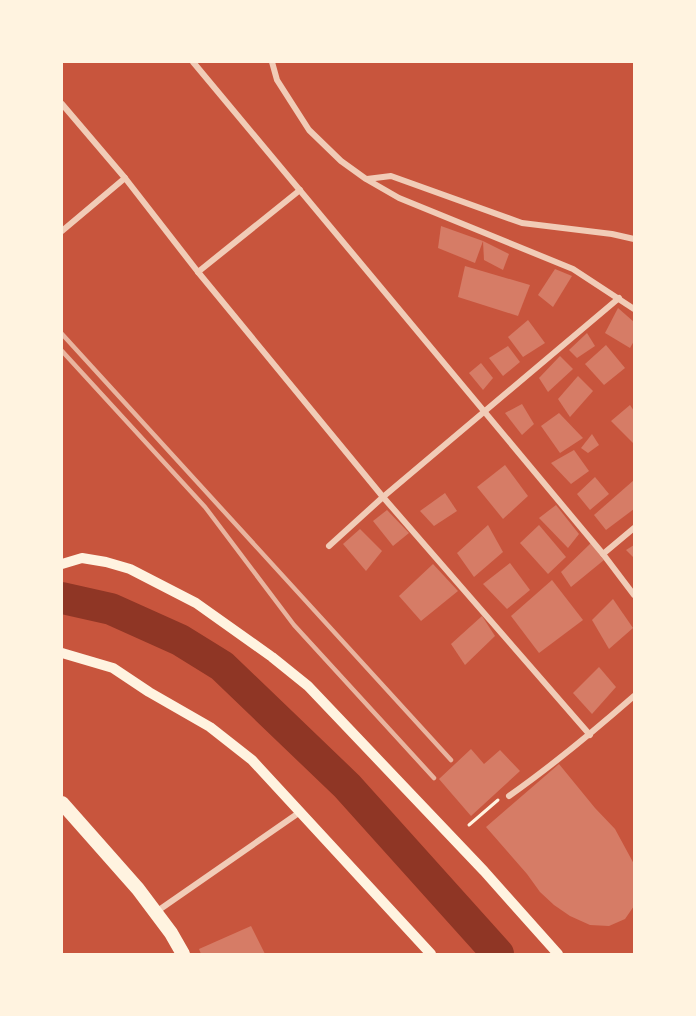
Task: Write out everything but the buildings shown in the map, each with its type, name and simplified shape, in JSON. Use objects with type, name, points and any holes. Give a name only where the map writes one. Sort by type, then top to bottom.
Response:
[{"type":"highway","points":[[62,803],[156,912],[171,933],[180,954]]},
{"type":"main road","points":[[62,564],[82,558],[130,569],[196,603],[299,678],[476,863],[558,954]]},
{"type":"main road","points":[[62,653],[113,668],[210,727],[252,760],[431,954]]},
{"type":"street","points":[[193,62],[603,554],[634,595]]},
{"type":"street","points":[[272,62],[278,80],[309,130],[341,161],[366,179],[399,198],[573,269],[634,309]]},
{"type":"street","points":[[62,104],[125,178],[198,272],[383,497],[590,735]]},
{"type":"street","points":[[366,179],[391,176],[522,224],[612,234],[634,239]]},
{"type":"street","points":[[62,231],[125,178]]},
{"type":"street","points":[[198,272],[300,190]]},
{"type":"street","points":[[329,546],[383,497],[619,298]]},
{"type":"street","points":[[603,554],[634,528]]},
{"type":"street","points":[[509,796],[590,735],[634,696]]},
{"type":"street","points":[[156,912],[300,812]]},
{"type":"path","points":[[469,825],[505,794],[509,796]]},
{"type":"path","points":[[477,810],[481,814]]},
{"type":"waterway","points":[[62,598],[111,609],[180,640],[222,666],[347,786],[498,954]]},
{"type":"railway","points":[[62,334],[451,760]]},
{"type":"railway","points":[[62,351],[205,507],[294,625],[434,778]]}]
